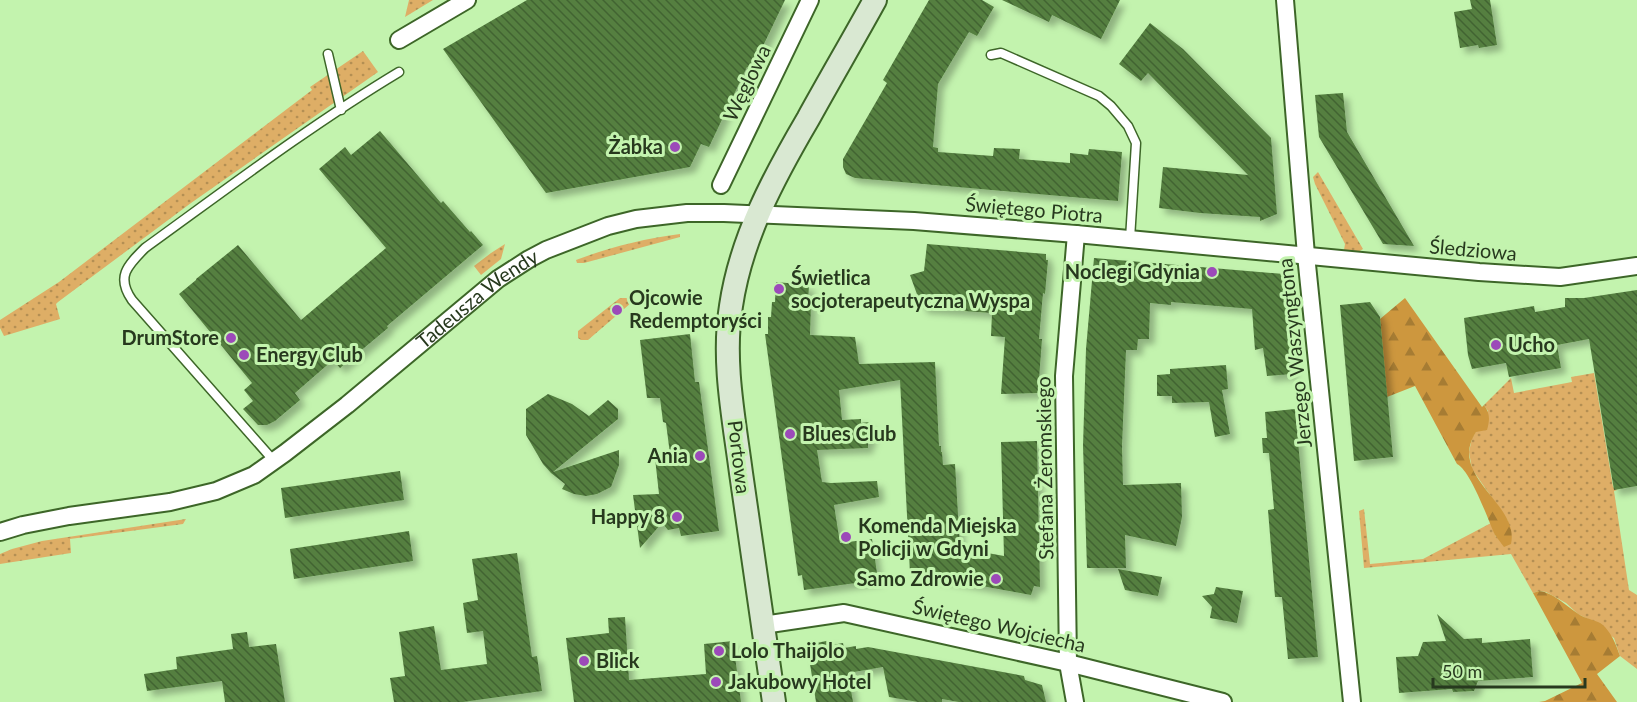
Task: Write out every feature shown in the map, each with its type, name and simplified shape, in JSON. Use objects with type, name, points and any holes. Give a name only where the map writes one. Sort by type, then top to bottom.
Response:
[{"type":"street","points":[[399,40],[467,0]]},
{"type":"street","name":"Węglowa","points":[[721,185],[810,0]]},
{"type":"street","points":[[757,215],[784,161],[874,0]]},
{"type":"street","name":"Jerzego Waszyngtona","points":[[1285,0],[1306,255],[1352,702]]},
{"type":"street","name":"Tadeusza Wendy","points":[[0,532],[69,516],[170,502],[216,491],[254,475],[347,405],[498,279],[546,250],[608,226],[636,219],[687,213],[757,215]]},
{"type":"street","name":"Świętego Piotra","points":[[757,215],[914,221],[1306,255]]},
{"type":"street","name":"Portowa","points":[[757,215],[732,297],[728,333],[729,372],[774,702]]},
{"type":"street","name":"Stefana Żeromskiego","points":[[1075,702],[1068,663],[1064,376],[1076,234]]},
{"type":"street","name":"Śledziowa","points":[[1306,255],[1544,276],[1580,275],[1637,266]]},
{"type":"street","name":"Świętego Wojciecha","points":[[763,625],[844,613],[1068,663],[1223,702]]},
{"type":"lane","points":[[991,55],[1001,53],[1099,96],[1128,126],[1136,143],[1130,239]]},
{"type":"lane","points":[[328,54],[341,110]]},
{"type":"lane","points":[[274,461],[132,300],[125,290],[123,281],[125,274],[131,262],[145,248],[254,170],[399,72]]},
{"type":"shaded area","points":[[409,0],[433,0],[405,17]]},
{"type":"shaded area","points":[[363,51],[378,72],[191,203],[58,302],[56,304],[60,319],[4,336],[0,328],[0,320],[59,282],[312,90],[310,87]]},
{"type":"shaded area","points":[[1318,172],[1363,249],[1361,251],[1344,250],[1345,244],[1315,184],[1313,177]]},
{"type":"shaded area","points":[[680,234],[680,237],[584,263],[577,263],[576,260],[627,244]]},
{"type":"shaded area","points":[[505,244],[501,259],[481,275],[474,266]]},
{"type":"shaded area","points":[[620,298],[629,298],[631,303],[588,340],[578,338],[578,331]]},
{"type":"shaded area","points":[[1594,373],[1613,487],[1617,490],[1614,491],[1629,590],[1637,595],[1637,669],[1620,656],[1614,638],[1588,619],[1546,592],[1533,593],[1511,554],[1364,568],[1359,511],[1364,509],[1370,564],[1423,559],[1491,523],[1496,537],[1508,521],[1472,469],[1469,452],[1472,438],[1488,411],[1484,405],[1511,378],[1514,393],[1572,382],[1571,377]]},
{"type":"shaded area","points":[[186,519],[183,524],[70,539],[71,553],[0,564],[0,554],[42,541]]},
{"type":"green space","points":[[1405,298],[1487,411],[1489,420],[1487,430],[1476,432],[1470,448],[1470,463],[1511,529],[1511,544],[1504,547],[1495,535],[1468,476],[1457,464],[1415,386],[1387,397],[1380,319]]},
{"type":"green space","points":[[1539,591],[1551,595],[1578,614],[1601,623],[1608,630],[1620,656],[1597,674],[1617,702],[1539,702],[1582,683],[1533,593]]},
{"type":"building","points":[[527,0],[785,0],[752,69],[747,67],[709,147],[701,144],[690,167],[546,193],[443,49]]},
{"type":"building","points":[[929,0],[982,0],[994,7],[977,36],[969,32],[938,84],[933,147],[938,148],[938,152],[993,156],[994,148],[1020,149],[1019,159],[1070,163],[1070,153],[1088,155],[1089,149],[1122,152],[1118,201],[855,178],[846,174],[843,159],[887,83],[883,80]]},
{"type":"building","points":[[1002,0],[1120,0],[1101,39],[1052,15],[1049,22]]},
{"type":"building","points":[[1470,0],[1490,0],[1497,45],[1460,48],[1454,12],[1472,9]]},
{"type":"building","points":[[1150,23],[1183,49],[1271,138],[1277,214],[1260,221],[1260,217],[1159,208],[1163,167],[1248,175],[1148,73],[1141,81],[1119,64]]},
{"type":"building","points":[[1343,93],[1347,132],[1414,246],[1383,244],[1319,137],[1315,95]]},
{"type":"building","points":[[380,131],[441,203],[443,201],[483,245],[340,368],[333,360],[295,393],[300,400],[275,421],[267,425],[258,425],[243,409],[253,401],[244,390],[252,383],[179,294],[238,245],[301,320],[386,248],[319,169],[345,147],[351,155]]},
{"type":"building","points":[[927,244],[1046,254],[1046,260],[1048,260],[1039,339],[1042,339],[1038,393],[1001,394],[1005,337],[991,336],[992,313],[922,308],[910,275],[924,271]]},
{"type":"building","points":[[1094,258],[1284,274],[1292,374],[1267,376],[1263,348],[1255,350],[1252,309],[1171,302],[1171,305],[1150,303],[1149,339],[1138,339],[1137,350],[1126,350],[1122,446],[1123,485],[1181,483],[1182,517],[1176,546],[1125,535],[1126,568],[1087,568],[1083,446],[1086,349]]},
{"type":"building","points":[[776,282],[809,285],[810,335],[855,337],[859,364],[935,362],[939,446],[941,446],[943,465],[955,464],[960,548],[1004,556],[1001,442],[1037,441],[1040,587],[1034,586],[1031,595],[910,573],[900,380],[839,390],[842,420],[861,419],[861,423],[869,422],[871,441],[868,441],[868,448],[817,450],[822,482],[877,481],[879,497],[834,505],[840,543],[872,539],[878,580],[804,590],[802,575],[798,576],[765,334],[768,334],[768,317],[771,317],[772,302],[775,302]]},
{"type":"building","points":[[1637,290],[1637,486],[1614,490],[1589,339],[1557,345],[1561,368],[1509,377],[1506,363],[1472,369],[1464,318],[1534,306],[1535,312],[1565,307],[1565,298],[1584,298]]},
{"type":"building","points":[[1370,302],[1380,317],[1393,457],[1354,461],[1340,305]]},
{"type":"building","points":[[690,334],[695,382],[699,382],[719,531],[681,536],[679,528],[668,530],[662,523],[640,548],[633,495],[659,494],[655,458],[670,454],[660,398],[647,398],[640,340]]},
{"type":"building","points":[[1226,365],[1228,389],[1222,390],[1230,434],[1215,437],[1209,402],[1172,403],[1172,396],[1157,396],[1157,375],[1170,374],[1170,369]]},
{"type":"building","points":[[548,394],[572,404],[589,416],[608,400],[618,409],[618,419],[553,472],[619,450],[619,465],[611,487],[597,494],[586,496],[574,494],[562,489],[565,484],[543,464],[526,435],[526,409]]},
{"type":"building","points":[[1295,409],[1318,657],[1288,659],[1282,597],[1275,597],[1268,510],[1274,509],[1269,453],[1263,453],[1262,438],[1267,438],[1265,412]]},
{"type":"building","points":[[400,471],[404,500],[285,518],[281,488]]},
{"type":"building","points":[[409,531],[413,561],[294,579],[290,549]]},
{"type":"building","points":[[517,553],[532,657],[537,656],[542,691],[463,702],[394,702],[390,678],[405,676],[399,632],[434,626],[441,670],[487,664],[483,631],[467,633],[463,603],[478,600],[472,559]]},
{"type":"building","points":[[1118,569],[1162,577],[1158,596],[1125,590]]},
{"type":"building","points":[[1216,587],[1243,591],[1237,623],[1210,618],[1212,607],[1202,596],[1214,594]]},
{"type":"building","points":[[1437,614],[1464,639],[1482,638],[1482,643],[1530,639],[1533,677],[1478,681],[1474,691],[1453,692],[1452,689],[1399,693],[1396,657],[1418,656],[1423,642],[1446,641]]},
{"type":"building","points":[[625,617],[629,680],[706,674],[704,644],[733,641],[741,702],[574,702],[566,638],[609,633],[608,618]]},
{"type":"building","points":[[247,632],[249,647],[276,644],[285,702],[225,702],[222,681],[147,691],[144,674],[177,669],[176,657],[233,649],[231,634]]},
{"type":"building","points":[[831,640],[832,645],[843,643],[844,648],[868,647],[1024,676],[1025,680],[1042,685],[1046,702],[959,702],[942,699],[942,702],[918,702],[889,697],[883,667],[848,673],[853,702],[816,702],[807,645]]},
{"type":"place","name":"Żabka","points":[[675,147]]},
{"type":"place","name":"Noclegi Gdynia","points":[[1212,272]]},
{"type":"place","name":"Świetlica socjoterapeutyczna Wyspa","points":[[779,289]]},
{"type":"place","name":"Ojcowie Redemptoryści","points":[[617,310]]},
{"type":"place","name":"DrumStore","points":[[231,338]]},
{"type":"place","name":"Ucho","points":[[1496,345]]},
{"type":"place","name":"Energy Club","points":[[244,355]]},
{"type":"place","name":"Blues Club","points":[[790,434]]},
{"type":"place","name":"Ania","points":[[700,456]]},
{"type":"place","name":"Happy 8","points":[[677,517]]},
{"type":"place","name":"Komenda Miejska Policji w Gdyni","points":[[846,537]]},
{"type":"place","name":"Samo Zdrowie","points":[[996,579]]},
{"type":"place","name":"Lolo Thaijolo","points":[[719,651]]},
{"type":"place","name":"Blick","points":[[584,661]]},
{"type":"place","name":"Jakubowy Hotel","points":[[716,682]]}]
